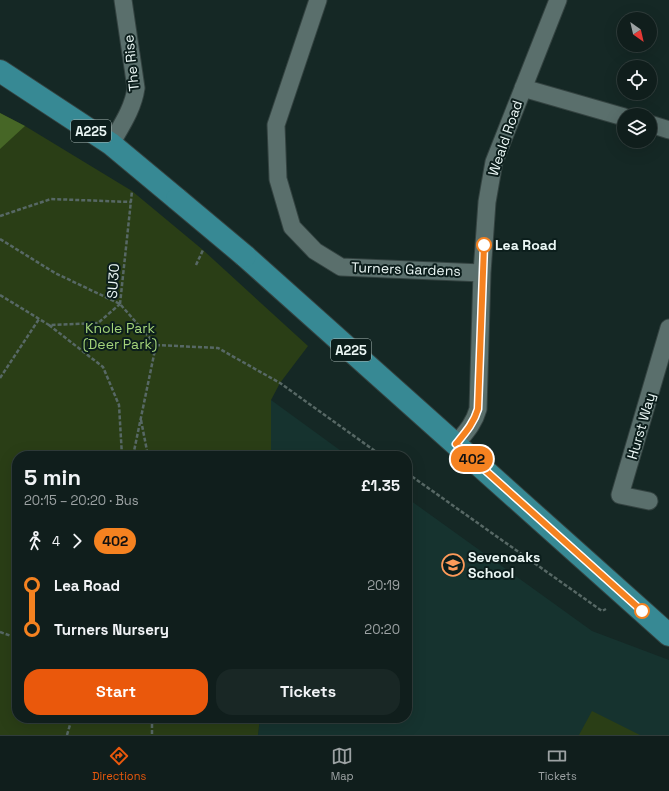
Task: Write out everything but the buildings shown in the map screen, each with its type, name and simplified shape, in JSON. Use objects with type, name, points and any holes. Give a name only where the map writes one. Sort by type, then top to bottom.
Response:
[{"type":"main road","name":"A225","points":[[0,71],[111,144],[177,198],[245,256],[669,635]]},
{"type":"street","name":"The Rise","points":[[111,144],[130,111],[136,88],[123,0]]},
{"type":"street","name":"Turners Gardens","points":[[318,0],[276,125],[278,179],[292,227],[315,251],[341,267],[482,273]]},
{"type":"street","name":"Weald Road","points":[[456,444],[470,427],[475,419],[478,409],[482,273],[487,202],[494,162],[558,0]]},
{"type":"street","points":[[523,88],[617,115]]},
{"type":"street","points":[[657,126],[669,130]]},
{"type":"street","name":"Hurst Way","points":[[649,501],[614,495],[669,328]]},
{"type":"path","name":"SU30","points":[[134,163],[120,304],[156,345]]},
{"type":"path","points":[[0,216],[52,199],[130,202]]},
{"type":"path","points":[[0,239],[55,273],[120,304],[98,323],[49,325]]},
{"type":"path","points":[[196,265],[203,250]]},
{"type":"path","points":[[0,295],[49,325],[103,367],[119,405],[122,451]]},
{"type":"path","points":[[0,378],[39,319]]},
{"type":"path","points":[[134,451],[156,345],[218,348],[280,384],[375,451]]},
{"type":"path","points":[[141,418],[147,451]]},
{"type":"path","points":[[412,477],[602,611],[630,600]]},
{"type":"path","points":[[0,632],[12,636]]},
{"type":"path","points":[[67,735],[71,723]]},
{"type":"path","points":[[152,723],[152,735]]},
{"type":"shaded area","points":[[271,400],[341,451],[271,451]]},
{"type":"shaded area","name":"Sevenoaks School","points":[[412,502],[592,631],[669,660],[669,735],[258,735],[259,723],[412,723]]},
{"type":"green space","name":"Knole Park (Deer Park)","points":[[0,113],[25,126],[132,191],[203,250],[308,346],[280,383],[271,400],[271,451],[12,451],[12,723],[259,723],[258,735],[0,735]]},
{"type":"green space","points":[[0,113],[25,126],[0,149]]},
{"type":"green space","points":[[592,711],[640,735],[579,735]]},
{"type":"bus line","name":"402","points":[[484,245],[478,409],[475,419],[470,427],[456,444],[642,611]]},
{"type":"place","name":"Lea Road","points":[[484,245]]},
{"type":"place","name":"Sevenoaks School","points":[[453,565]]}]
